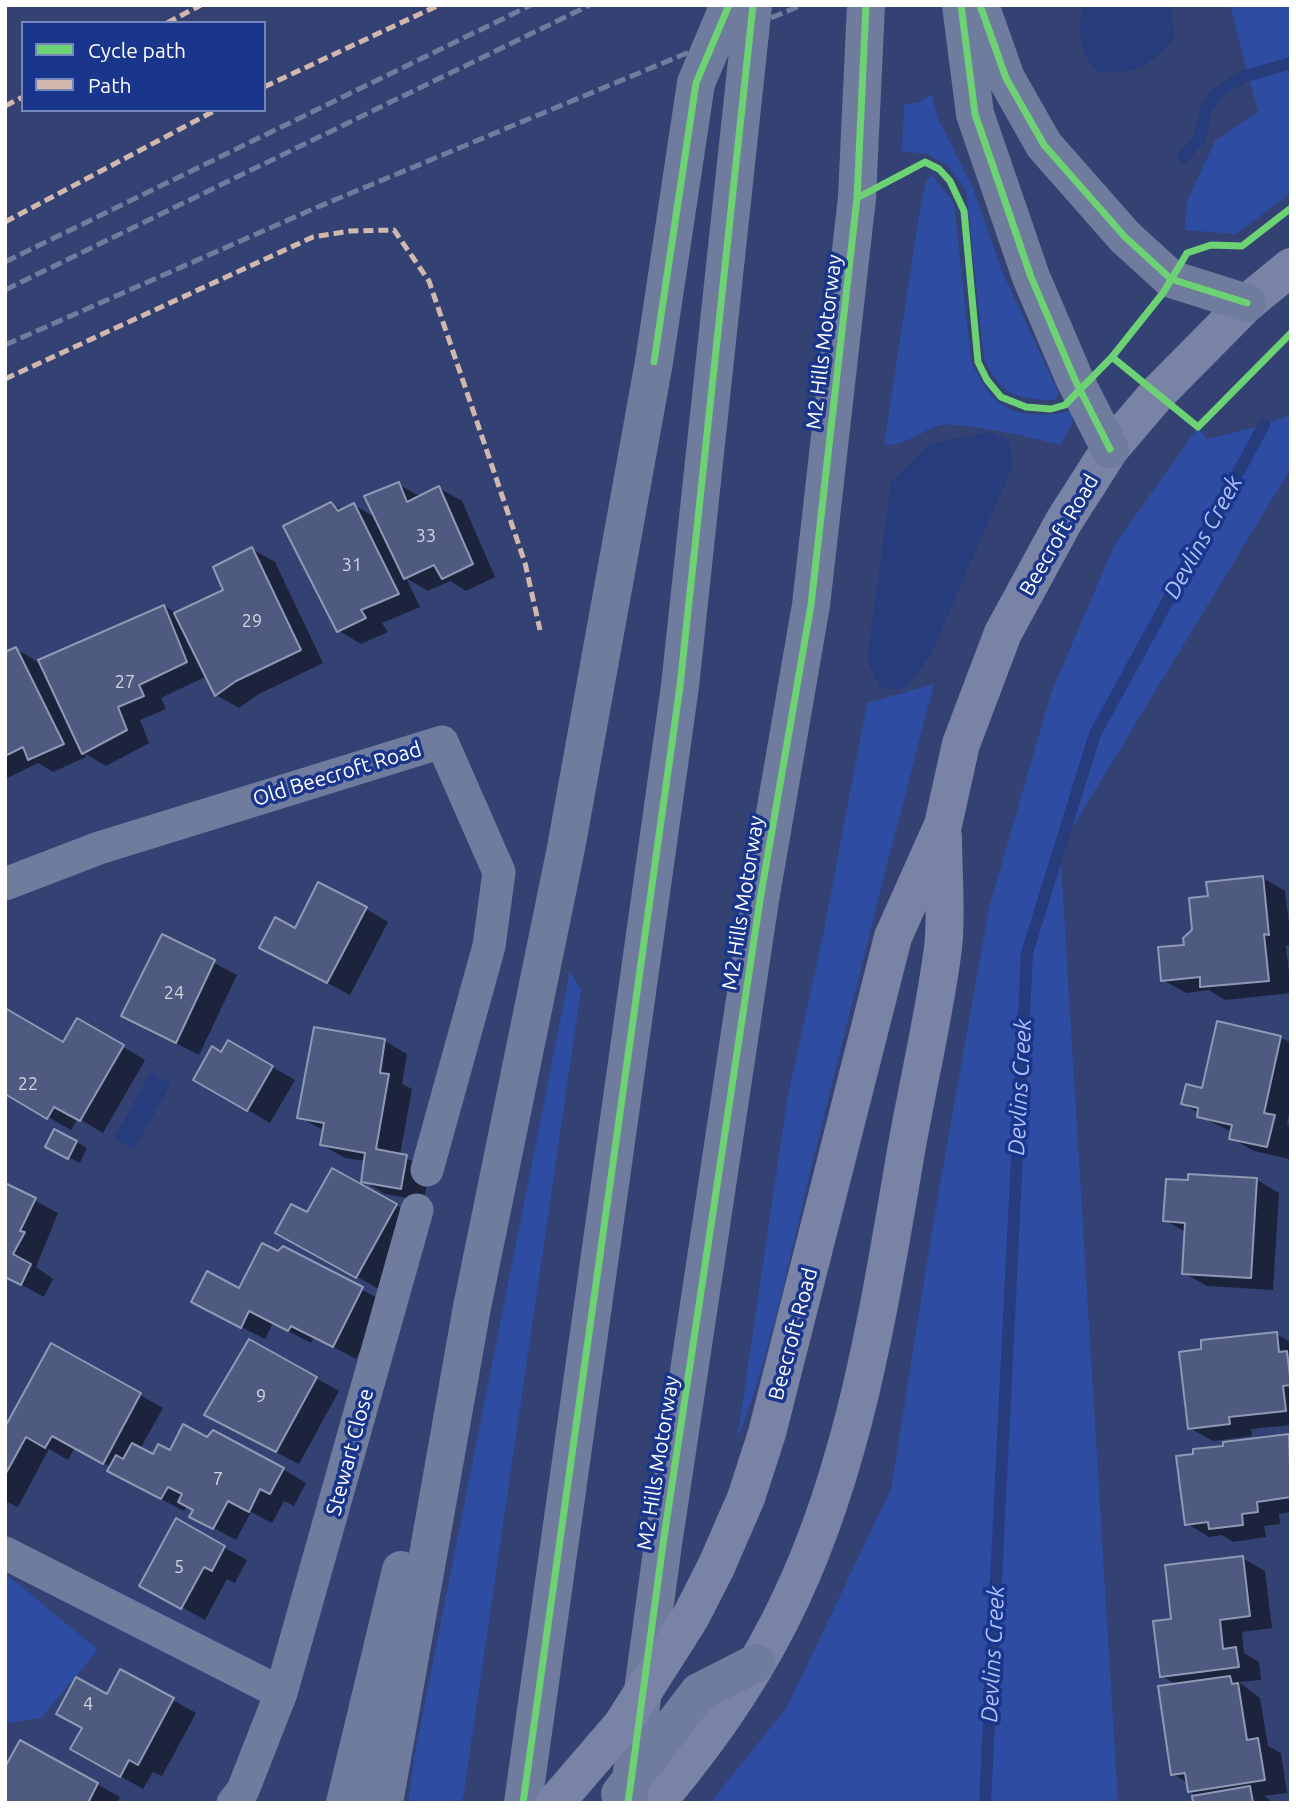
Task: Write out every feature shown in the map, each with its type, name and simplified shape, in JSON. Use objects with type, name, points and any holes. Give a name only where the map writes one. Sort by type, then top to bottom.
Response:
[{"type":"highway","points":[[384,1803],[472,1307],[566,848],[654,362],[696,83],[729,5]]},
{"type":"highway","points":[[523,1803],[680,686],[753,5]]},
{"type":"highway","name":"M2 Hills Motorway","points":[[628,1803],[663,1544],[758,914],[811,605],[855,221],[866,5]]},
{"type":"highway","points":[[961,5],[975,114],[1031,277],[1075,380],[1110,449]]},
{"type":"highway","points":[[980,5],[1006,78],[1044,145],[1125,237],[1171,279],[1247,303]]},
{"type":"highway","points":[[345,1803],[449,1366],[472,1307]]},
{"type":"highway","points":[[611,1803],[699,1692],[756,1663]]},
{"type":"main road","name":"Beecroft Road","points":[[555,1803],[622,1725],[690,1618],[747,1498],[767,1433],[893,937],[943,825],[961,744],[1003,633],[1064,521],[1110,449],[1157,394],[1247,303],[1291,268]]},
{"type":"main road","name":"Beecroft Road","points":[[656,1803],[689,1764],[756,1663],[792,1596],[806,1562],[857,1408],[889,1252],[943,946],[943,825]]},
{"type":"street","name":"Old Beecroft Road","points":[[5,884],[99,848],[442,741],[499,872],[489,946],[427,1170]]},
{"type":"street","name":"Stewart Close","points":[[233,1803],[243,1790],[281,1693],[417,1210]]},
{"type":"street","points":[[5,1553],[281,1693]]},
{"type":"shaded area","points":[[1084,5],[1171,5],[1174,38],[1149,62],[1141,66],[1132,70],[1098,72],[1087,58],[1081,41],[1080,23]]},
{"type":"shaded area","points":[[1230,5],[1291,5],[1291,193],[1236,234],[1185,230],[1187,201],[1215,141],[1258,112]]},
{"type":"shaded area","points":[[931,94],[938,119],[973,188],[1002,271],[1059,394],[1054,400],[1011,393],[997,380],[984,359],[966,190],[948,166],[927,154],[902,151],[904,105],[921,102]]},
{"type":"shaded area","points":[[932,175],[954,203],[971,361],[979,378],[998,401],[1022,413],[1036,415],[1071,411],[1073,422],[1060,445],[999,431],[950,424],[933,428],[906,441],[884,445],[921,202],[927,180]]},
{"type":"shaded area","points":[[1291,414],[1291,468],[1060,848],[1118,1803],[710,1803],[787,1707],[891,1489],[935,1212],[989,908],[1051,693],[1114,546],[1198,427],[1207,439],[1264,425]]},
{"type":"shaded area","points":[[990,432],[1010,441],[1012,468],[930,656],[906,687],[896,690],[880,688],[867,660],[891,482],[930,444]]},
{"type":"shaded area","points":[[934,684],[770,1338],[737,1441],[787,1100],[823,935],[867,703]]},
{"type":"shaded area","points":[[570,971],[581,990],[464,1792],[461,1803],[408,1803],[415,1753]]},
{"type":"shaded area","points":[[151,1072],[171,1084],[134,1149],[114,1138]]},
{"type":"shaded area","points":[[5,1573],[98,1650],[41,1718],[5,1723]]},
{"type":"building","points":[[399,482],[407,502],[439,486],[473,564],[442,579],[434,565],[404,579],[364,496]]},
{"type":"building","points":[[331,502],[338,511],[354,503],[399,594],[361,610],[366,618],[337,632],[283,526]]},
{"type":"building","points":[[252,547],[301,650],[236,681],[215,696],[174,613],[223,590],[213,567]]},
{"type":"building","points":[[164,605],[187,662],[139,685],[144,696],[118,707],[127,730],[82,754],[38,660]]},
{"type":"building","points":[[16,647],[64,744],[28,760],[23,747],[5,756],[5,652]]},
{"type":"building","points":[[1263,876],[1269,935],[1264,934],[1269,981],[1200,987],[1200,977],[1161,981],[1158,947],[1184,945],[1183,938],[1192,930],[1189,898],[1208,896],[1206,882]]},
{"type":"building","points":[[318,882],[367,907],[327,983],[259,948],[275,917],[295,928]]},
{"type":"building","points":[[162,934],[215,960],[176,1043],[121,1016]]},
{"type":"building","points":[[5,1008],[63,1042],[77,1018],[124,1045],[80,1121],[54,1107],[47,1119],[5,1094]]},
{"type":"building","points":[[1217,1021],[1281,1036],[1264,1113],[1275,1115],[1267,1147],[1229,1139],[1232,1125],[1197,1117],[1198,1108],[1181,1104],[1186,1084],[1202,1088]]},
{"type":"building","points":[[314,1027],[385,1039],[380,1073],[389,1074],[376,1149],[407,1155],[401,1189],[361,1182],[365,1153],[320,1145],[324,1123],[297,1118]]},
{"type":"building","points":[[228,1040],[273,1066],[247,1111],[193,1080],[212,1046],[221,1052]]},
{"type":"building","points":[[54,1129],[77,1141],[68,1159],[45,1147]]},
{"type":"building","points":[[332,1168],[397,1204],[356,1278],[275,1233],[291,1204],[307,1212]]},
{"type":"building","points":[[1188,1174],[1257,1178],[1251,1278],[1182,1274],[1185,1223],[1163,1221],[1166,1179],[1188,1180]]},
{"type":"building","points":[[5,1183],[36,1198],[20,1231],[25,1232],[13,1254],[31,1264],[21,1285],[5,1277]]},
{"type":"building","points":[[262,1243],[278,1251],[283,1246],[363,1287],[333,1347],[291,1326],[288,1331],[249,1311],[241,1328],[191,1302],[207,1271],[239,1288]]},
{"type":"building","points":[[1277,1332],[1279,1352],[1287,1351],[1291,1385],[1283,1386],[1286,1411],[1229,1417],[1230,1424],[1188,1429],[1179,1352],[1201,1349],[1201,1340]]},
{"type":"building","points":[[249,1339],[317,1377],[276,1452],[204,1415]]},
{"type":"building","points":[[51,1343],[141,1393],[103,1464],[52,1436],[45,1448],[26,1437],[5,1475],[5,1427]]},
{"type":"building","points":[[183,1424],[207,1437],[213,1430],[284,1468],[270,1494],[260,1489],[249,1512],[228,1501],[213,1529],[189,1517],[193,1510],[178,1502],[182,1494],[168,1487],[161,1499],[107,1471],[116,1455],[123,1459],[132,1443],[153,1454],[158,1444],[170,1450]]},
{"type":"building","points":[[1289,1434],[1291,1497],[1257,1502],[1258,1512],[1242,1514],[1243,1525],[1209,1529],[1208,1522],[1185,1525],[1176,1456],[1193,1454],[1193,1449],[1223,1446],[1223,1442]]},
{"type":"building","points":[[176,1518],[225,1546],[212,1571],[204,1567],[181,1609],[139,1586]]},
{"type":"building","points":[[1243,1556],[1250,1616],[1220,1620],[1223,1649],[1236,1647],[1239,1667],[1160,1677],[1153,1621],[1171,1619],[1165,1565]]},
{"type":"building","points":[[120,1669],[174,1698],[138,1765],[129,1760],[120,1777],[70,1749],[82,1728],[56,1714],[76,1677],[107,1694]]},
{"type":"building","points":[[1230,1676],[1232,1684],[1238,1683],[1247,1740],[1258,1738],[1265,1780],[1188,1792],[1185,1773],[1171,1775],[1158,1686]]},
{"type":"building","points":[[20,1740],[98,1783],[88,1803],[5,1803],[5,1767]]},
{"type":"building","points":[[1250,1786],[1253,1803],[1193,1803],[1192,1796]]},
{"type":"waterway","points":[[1183,157],[1200,138],[1206,109],[1217,93],[1243,77],[1291,63]]},
{"type":"waterway","name":"Devlins Creek","points":[[985,1803],[1027,953],[1095,734],[1264,425]]},
{"type":"railway","points":[[5,262],[531,5]]},
{"type":"railway","points":[[5,290],[590,5]]},
{"type":"railway","points":[[5,345],[313,209],[802,5]]},
{"type":"marked path","points":[[171,21],[201,5]]},
{"type":"marked path","points":[[266,86],[439,5]]},
{"type":"marked path","points":[[5,106],[21,98]]},
{"type":"marked path","points":[[5,222],[212,112]]},
{"type":"marked path","points":[[5,379],[313,237],[350,231],[394,230],[429,281],[525,563],[540,630]]},
{"type":"cycle path","points":[[654,362],[696,83],[729,5]]},
{"type":"cycle path","points":[[523,1803],[680,686],[753,5]]},
{"type":"cycle path","points":[[628,1803],[663,1544],[760,900],[811,605],[857,198],[866,5]]},
{"type":"cycle path","points":[[961,5],[975,114],[1031,277],[1075,380],[1110,449]]},
{"type":"cycle path","points":[[980,5],[1006,78],[1044,145],[1125,237],[1171,279],[1247,303]]},
{"type":"cycle path","points":[[857,198],[925,162],[939,169],[950,181],[964,211],[978,362],[987,380],[1001,397],[1026,407],[1051,409],[1065,405],[1112,357],[1163,293],[1187,253],[1211,245],[1242,246],[1291,208]]},
{"type":"cycle path","points":[[1112,357],[1198,427],[1291,333]]}]
